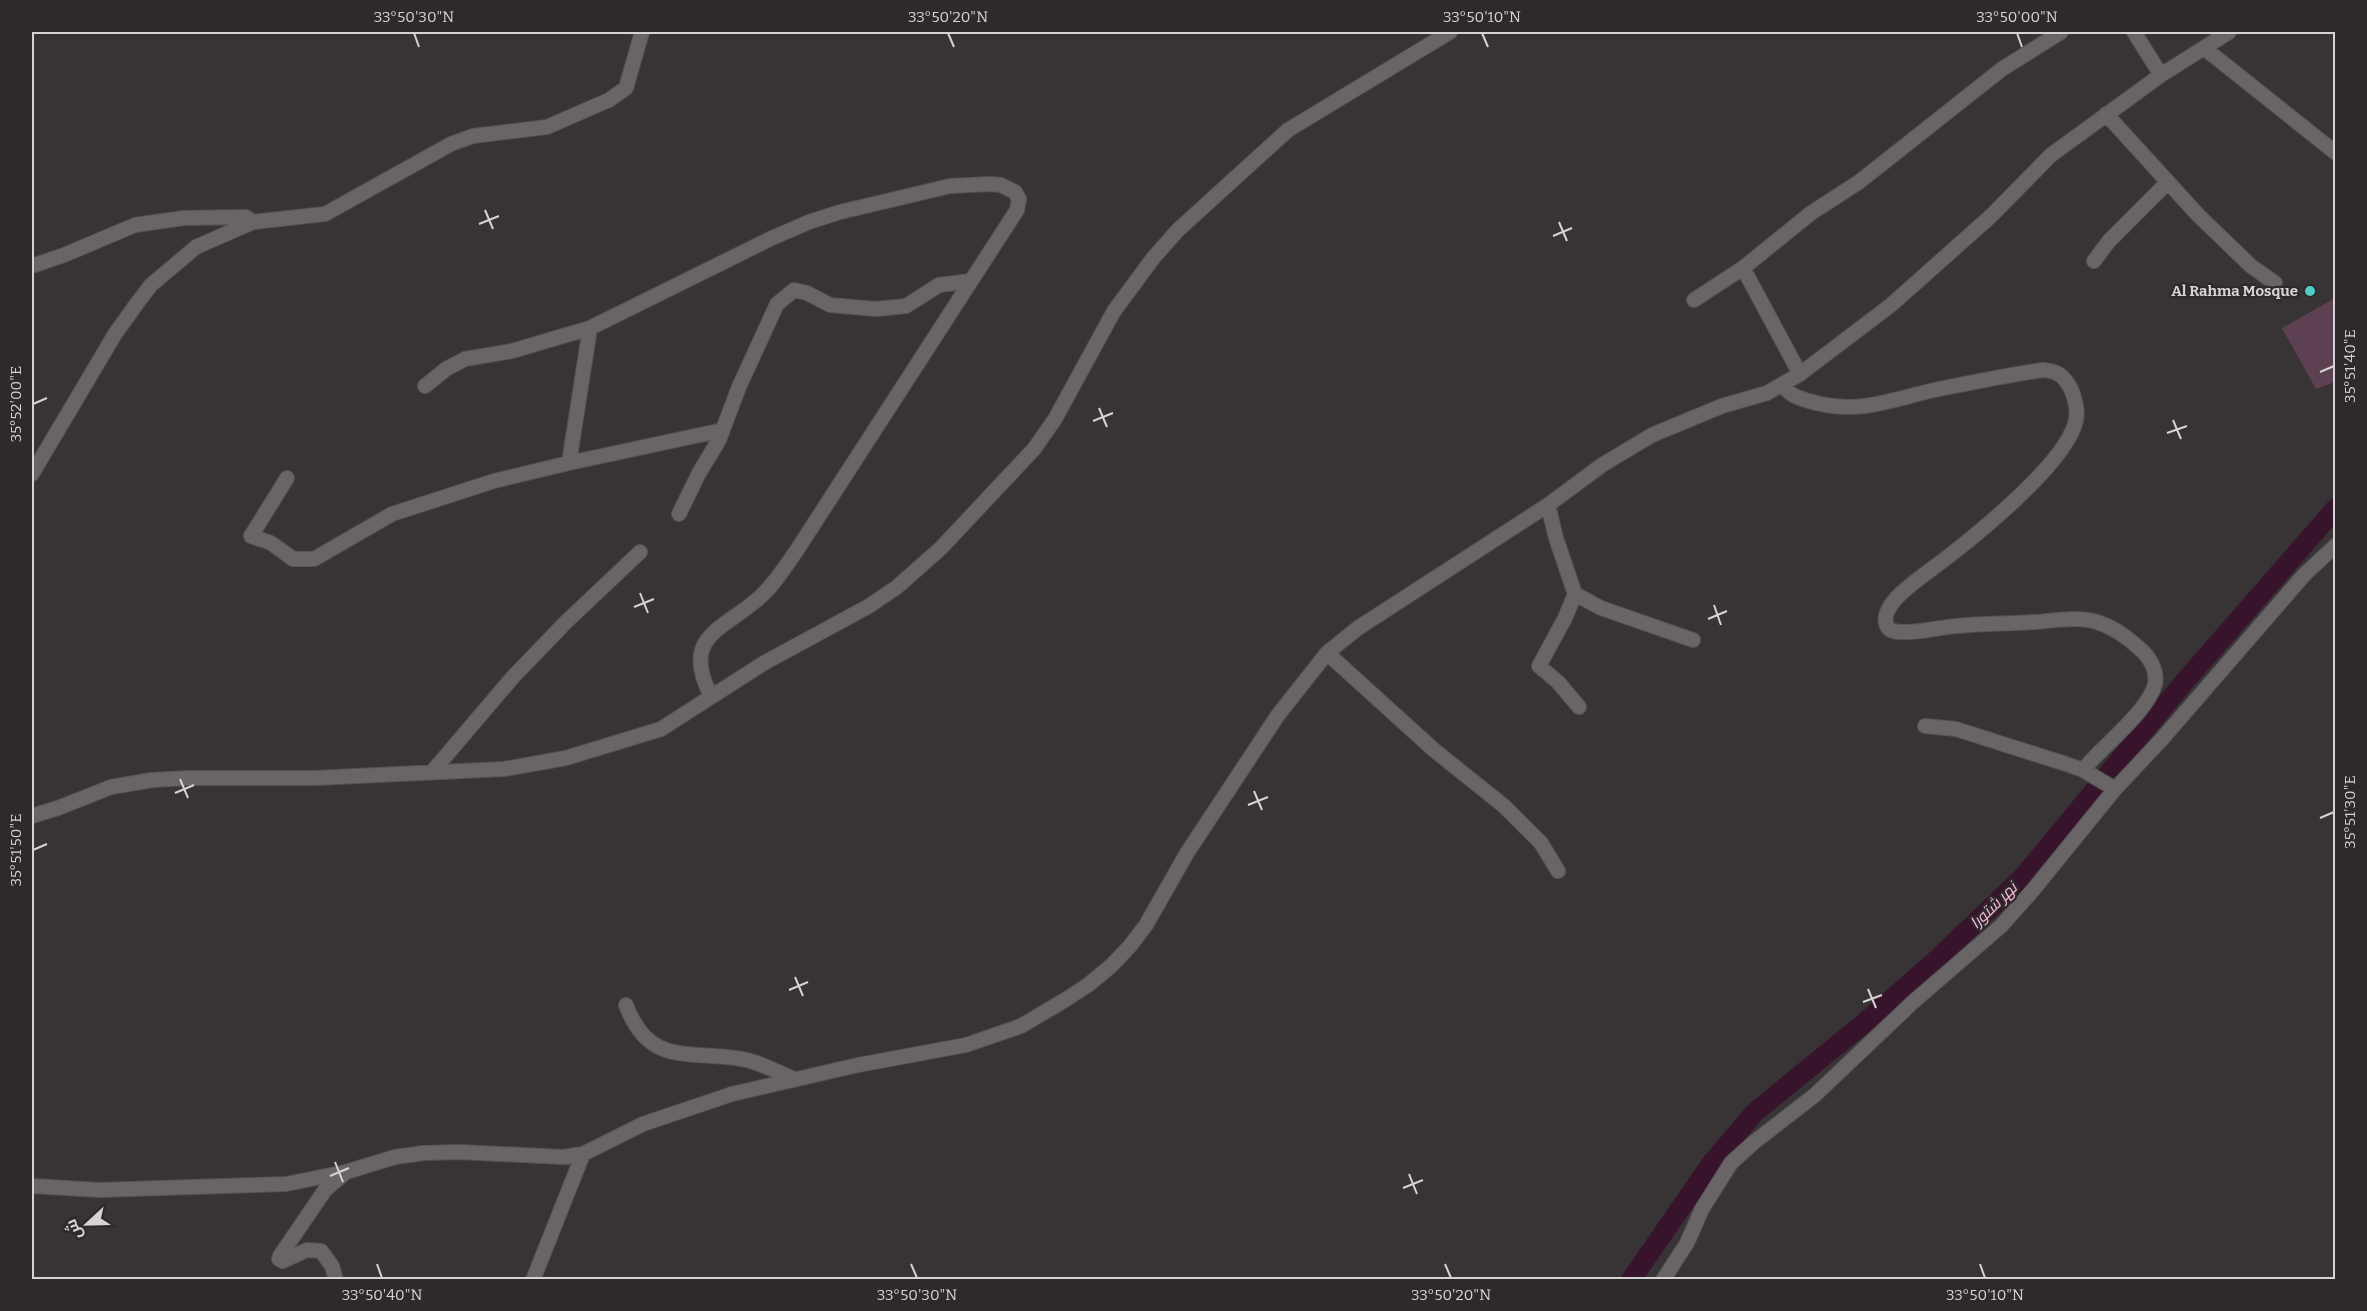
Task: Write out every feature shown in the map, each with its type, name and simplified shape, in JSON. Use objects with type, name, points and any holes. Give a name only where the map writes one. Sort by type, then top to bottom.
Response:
[{"type":"street","points":[[32,474],[115,334],[152,285],[196,247],[254,222],[325,214],[451,144],[473,136],[547,127],[609,100],[626,88],[630,80],[642,32]]},
{"type":"street","points":[[32,816],[111,787],[152,780],[315,778],[504,769],[566,758],[655,731],[764,663],[882,598],[941,548],[1034,449],[1055,419],[1114,311],[1154,257],[1178,230],[1288,130],[1450,32]]},
{"type":"street","points":[[1694,300],[1743,268],[1811,213],[1859,182],[2002,69],[2061,32]]},
{"type":"street","points":[[2134,32],[2161,75]]},
{"type":"street","points":[[32,1186],[100,1190],[286,1184],[346,1172],[395,1157],[424,1153],[459,1152],[563,1157],[583,1154],[643,1124],[732,1094],[944,1049],[999,1035],[1043,1014],[1088,985],[1130,946],[1146,925],[1187,853],[1278,715],[1327,653],[1358,628],[1548,505],[1602,465],[1652,435],[1722,406],[1767,393],[1800,374],[1892,304],[1991,216],[2051,155],[2161,75],[2229,32]]},
{"type":"street","points":[[2204,48],[2336,153]]},
{"type":"street","points":[[2106,114],[2198,215],[2251,266],[2275,283]]},
{"type":"street","points":[[2094,261],[2109,241],[2168,182]]},
{"type":"street","points":[[425,386],[446,369],[465,359],[512,351],[590,328],[809,222],[867,205],[950,186],[990,184],[1016,192],[1019,199],[1017,210],[775,581],[758,599],[712,632],[706,641],[700,664],[704,682],[711,696]]},
{"type":"street","points":[[32,266],[135,225],[184,218],[246,217],[254,222]]},
{"type":"street","points":[[1743,268],[1800,374]]},
{"type":"street","points":[[679,514],[723,430],[739,387],[777,304],[794,290],[807,293],[830,305],[876,309],[906,306],[939,285],[971,281]]},
{"type":"street","points":[[569,463],[590,328]]},
{"type":"street","points":[[1663,1280],[1687,1243],[1702,1209],[1731,1164],[1753,1143],[1815,1095],[1914,1002],[1995,932],[2034,890],[2146,702],[2156,677],[2149,658],[2129,640],[2096,622],[2078,619],[1989,623],[1938,627],[1906,633],[1890,630],[1887,625],[1886,618],[1890,607],[1905,589],[1957,551],[1996,518],[2052,460],[2076,420],[2073,394],[2067,381],[2053,371],[2043,370],[1946,388],[1863,407],[1848,408],[1820,404],[1790,395],[1783,384]]},
{"type":"street","points":[[287,478],[251,536],[271,543],[293,559],[314,559],[372,524],[402,510],[494,481],[723,430]]},
{"type":"street","points":[[1548,505],[1556,538],[1575,594],[1539,666],[1558,682],[1579,707]]},
{"type":"street","points":[[2100,780],[2162,739],[2304,575],[2336,545]]},
{"type":"street","points":[[432,772],[513,677],[565,623],[640,552]]},
{"type":"street","points":[[1575,594],[1601,608],[1693,640]]},
{"type":"street","points":[[1327,653],[1434,750],[1504,806],[1541,843],[1558,871]]},
{"type":"street","points":[[1925,726],[1956,729],[2100,780]]},
{"type":"street","points":[[626,1005],[632,1021],[641,1034],[652,1045],[664,1051],[690,1056],[745,1060],[758,1063],[794,1079]]},
{"type":"street","points":[[533,1280],[583,1154]]},
{"type":"street","points":[[336,1280],[332,1266],[321,1251],[307,1250],[283,1261],[279,1259],[325,1190],[346,1172]]},
{"type":"shaded area","points":[[2335,298],[2335,382],[2316,389],[2282,328]]},
{"type":"waterway","name":"نهر شتورا","points":[[1631,1280],[1711,1164],[1755,1112],[1863,1024],[1934,962],[2023,877],[2185,681],[2336,508]]},
{"type":"place","name":"Al Rahma Mosque","points":[[2310,291]]}]
